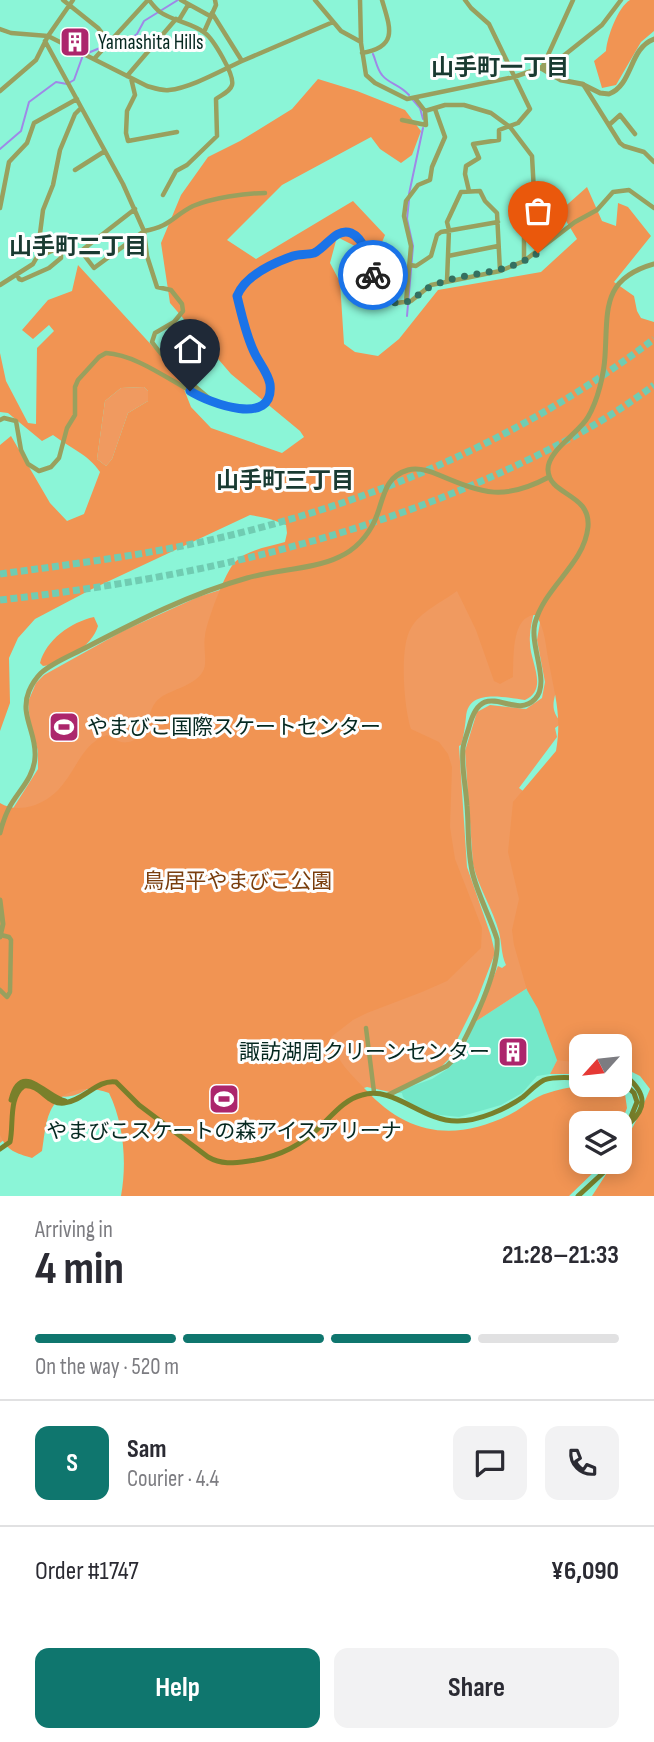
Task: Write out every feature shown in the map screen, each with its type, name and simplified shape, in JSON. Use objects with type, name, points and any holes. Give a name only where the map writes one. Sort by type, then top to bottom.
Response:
[{"type":"main road","points":[[0,1149],[10,1142],[12,1095],[22,1082],[36,1083],[52,1097],[68,1102],[82,1098],[105,1082],[116,1082],[139,1105],[208,1157],[217,1162],[228,1163],[260,1160],[286,1152],[313,1134],[342,1105],[355,1097],[374,1093],[388,1095],[429,1116],[457,1121],[470,1120],[504,1108],[542,1081],[569,1077]]},
{"type":"main road","points":[[632,1083],[643,1097],[642,1107],[632,1120]]},
{"type":"main road","points":[[632,1091],[636,1098],[632,1115]]},
{"type":"main road","points":[[578,1196],[602,1174]]},
{"type":"street","points":[[62,0],[98,27],[109,41]]},
{"type":"street","points":[[0,91],[36,60],[46,38],[73,0]]},
{"type":"street","points":[[94,59],[149,0],[160,12],[204,32],[228,67],[232,86],[216,99],[217,136],[187,165],[176,171],[163,195]]},
{"type":"street","points":[[181,0],[211,15],[242,61]]},
{"type":"street","points":[[204,32],[215,0]]},
{"type":"street","points":[[314,0],[341,31],[361,43]]},
{"type":"street","points":[[360,0],[363,69],[371,80],[407,99],[514,77],[542,67],[562,57],[602,25],[621,0]]},
{"type":"street","points":[[362,53],[380,48],[388,37],[390,29],[382,0]]},
{"type":"street","points":[[465,0],[489,24],[530,108],[522,119],[510,128],[499,130],[500,138],[496,142],[473,144],[479,158],[466,166],[469,191]]},
{"type":"street","points":[[542,67],[573,0]]},
{"type":"street","points":[[129,77],[189,3]]},
{"type":"street","points":[[0,30],[46,38],[147,86],[170,90],[332,22]]},
{"type":"street","points":[[46,38],[135,209],[144,231],[147,256],[157,287],[172,290],[181,304],[183,311],[174,322],[155,333],[152,342],[163,358],[212,402]]},
{"type":"street","points":[[542,67],[561,80],[582,84],[603,94],[614,92],[621,86],[642,46],[654,39]]},
{"type":"street","points":[[129,77],[135,95],[127,111],[128,141],[177,132]]},
{"type":"street","points":[[582,84],[624,146],[644,152],[653,160]]},
{"type":"street","points":[[0,208],[9,162],[27,144],[34,123],[77,99]]},
{"type":"street","points":[[402,120],[426,125],[425,111],[415,99]]},
{"type":"street","points":[[425,111],[445,105],[470,106],[491,113],[510,128],[532,156],[534,192],[524,232],[524,261]]},
{"type":"street","points":[[0,285],[33,264],[37,257],[43,210],[53,185],[60,150],[75,114],[81,107]]},
{"type":"street","points":[[406,302],[411,246],[404,216],[406,201],[418,185],[430,180],[432,167],[445,137],[435,109]]},
{"type":"street","points":[[609,125],[620,116],[635,134]]},
{"type":"street","points":[[75,170],[105,151]]},
{"type":"street","points":[[0,420],[4,418],[16,421],[23,457],[33,469],[39,471],[51,467],[59,457],[67,428],[75,415],[75,387],[78,380],[106,352],[144,363],[212,402],[247,409],[262,405],[267,399],[270,381],[252,346],[237,296],[244,283],[253,275],[291,257],[312,254],[337,234],[351,233],[368,253],[380,293],[397,303],[411,301],[431,285],[500,271],[524,261],[575,222],[597,210],[614,192],[629,190],[654,208]]},
{"type":"street","points":[[447,281],[447,222],[461,192],[480,191],[485,201],[498,213],[500,271]]},
{"type":"street","points":[[135,209],[81,251],[94,268],[144,231],[165,226],[199,204],[252,193],[265,193]]},
{"type":"street","points":[[410,265],[416,266],[431,256],[438,235],[449,230],[498,222]]},
{"type":"street","points":[[448,256],[498,246]]},
{"type":"street","points":[[17,274],[22,280],[49,268],[61,255],[54,250],[37,257]]},
{"type":"street","points":[[388,1095],[447,1066],[455,1058],[493,974],[497,960],[497,939],[472,868],[463,748],[473,712],[478,705],[495,701],[527,705],[541,690],[542,677],[533,641],[534,626],[544,601],[581,552],[588,523],[588,515],[583,505],[554,484],[549,477],[548,467],[552,457],[587,418],[593,405],[603,372],[607,304],[611,294],[631,273],[654,264]]},
{"type":"street","points":[[0,833],[10,807],[33,770],[35,747],[25,707],[30,689],[43,671],[177,602],[247,578],[342,556],[357,545],[370,529],[388,484],[396,476],[409,470],[434,473],[492,494],[519,491],[549,477]]},
{"type":"street","points":[[0,900],[3,924],[1,936],[11,940],[10,992],[7,997],[0,990]]},
{"type":"street","points":[[366,1028],[374,1093]]},
{"type":"shaded area","points":[[529,987],[565,1046],[550,1074],[537,1076],[522,1093],[501,1105],[459,1117],[432,1114],[409,1103],[402,1093],[398,1093],[432,1079],[449,1068],[462,1053],[475,1022]]},
{"type":"green space","points":[[630,0],[654,0],[654,31],[641,42],[616,85],[602,88],[594,61],[606,51],[614,23],[621,9]]},
{"type":"green space","points":[[318,79],[405,110],[421,131],[412,155],[401,163],[380,149],[371,137],[282,185],[227,240],[256,259],[353,201],[385,235],[378,252],[363,250],[337,237],[330,263],[340,282],[344,344],[355,352],[378,356],[399,339],[438,290],[541,272],[577,239],[560,211],[587,187],[602,221],[616,226],[618,203],[628,207],[651,236],[614,282],[634,296],[641,318],[654,322],[654,1196],[592,1196],[606,1174],[632,1174],[632,1128],[650,1089],[640,1076],[632,1072],[632,1034],[569,1034],[569,1062],[557,1060],[538,1009],[527,990],[514,945],[512,930],[519,899],[508,852],[513,802],[556,751],[558,739],[557,707],[542,627],[536,615],[522,622],[514,649],[513,677],[500,684],[494,681],[476,630],[457,591],[426,612],[411,628],[405,649],[405,693],[411,729],[439,742],[448,754],[452,767],[450,827],[455,859],[482,928],[481,948],[447,981],[367,1013],[331,1037],[344,1066],[381,1104],[415,1125],[432,1129],[450,1131],[489,1124],[540,1096],[567,1088],[569,1097],[625,1097],[626,1111],[569,1111],[569,1174],[592,1174],[569,1196],[121,1196],[123,1144],[109,1093],[84,1089],[75,1090],[61,1098],[48,1116],[42,1151],[32,1158],[13,1151],[0,1135],[0,803],[20,808],[46,800],[66,781],[87,749],[96,741],[107,735],[125,742],[139,737],[155,703],[196,679],[204,669],[206,629],[231,567],[246,554],[285,542],[287,533],[286,525],[250,515],[92,589],[35,619],[18,638],[9,658],[10,703],[0,731],[0,445],[11,436],[50,503],[67,521],[84,514],[100,472],[84,456],[53,435],[42,441],[8,413],[0,412],[0,353],[6,381],[28,423],[36,424],[37,348],[54,331],[49,325],[33,339],[22,330],[48,300],[72,291],[78,265],[178,374],[191,407],[211,428],[282,453],[304,437],[231,374],[170,303],[161,243],[181,195],[208,157],[292,109]],"holes":[[[144,387],[148,391],[148,401],[128,413],[112,459],[106,466],[97,459],[105,401],[121,388]]]},
{"type":"green space","points":[[144,387],[148,391],[148,401],[128,413],[112,459],[106,466],[97,459],[105,401],[121,388]]},
{"type":"green space","name":"鳥居平やまびこ公園","points":[[342,559],[535,609],[530,639],[536,689],[525,700],[490,696],[474,701],[468,708],[459,746],[467,867],[495,953],[477,1000],[455,1044],[456,1052],[440,1068],[390,1092],[367,1087],[358,1090],[107,1075],[79,1094],[59,1096],[0,1143],[0,847],[12,810],[38,769],[38,751],[28,702],[36,683],[44,675],[123,631],[198,597],[242,583]]},
{"type":"green space","points":[[541,616],[558,675],[554,708],[562,723],[555,728],[557,737],[519,788],[559,817],[580,1034],[569,1034],[569,1074],[550,1074],[565,1045],[529,987],[475,1022],[498,966],[502,968],[506,965],[496,923],[473,864],[465,751],[477,712],[490,705],[526,709],[542,698],[545,682],[537,640]]},
{"type":"green space","points":[[94,617],[98,626],[95,633],[76,653],[51,665],[43,666],[40,663],[48,647],[61,633],[85,619]]},
{"type":"waterway","points":[[109,47],[119,47],[137,34],[144,21],[178,0]]},
{"type":"waterway","points":[[0,149],[21,131],[29,102],[56,82],[67,84],[74,80],[83,55],[100,48]]},
{"type":"waterway","points":[[373,54],[382,75],[409,95]]},
{"type":"waterway","points":[[413,100],[420,108],[423,119]]},
{"type":"waterway","points":[[409,194],[423,128]]},
{"type":"waterway","points":[[407,316],[413,246],[407,219],[409,200]]},
{"type":"tunnel","points":[[0,574],[110,559],[219,538],[278,523],[392,485],[501,435],[554,406],[654,339]]},
{"type":"tunnel","points":[[0,600],[193,570],[256,556],[381,520],[442,497],[542,453],[600,422],[654,385]]},
{"type":"way so far","points":[[373,275],[380,293],[397,303],[411,301],[431,285],[500,271],[538,253]]},
{"type":"place","name":"Yamashita Hills","points":[[75,42]]},
{"type":"place","name":"やまびこ国際スケートセンター","points":[[64,727]]},
{"type":"place","name":"諏訪湖周クリーンセンター","points":[[513,1052]]},
{"type":"place","name":"やまびこスケートの森アイスアリーナ","points":[[224,1099]]},
{"type":"district","name":"山手町一丁目","points":[[500,68]]},
{"type":"district","name":"山手町二丁目","points":[[78,247]]},
{"type":"district","name":"山手町三丁目","points":[[285,481]]},
{"type":"route","points":[[190,391],[212,402],[247,409],[262,405],[267,399],[270,381],[248,337],[237,296],[244,283],[253,275],[291,257],[312,254],[343,232],[351,233],[357,238],[368,253],[373,275]]}]
